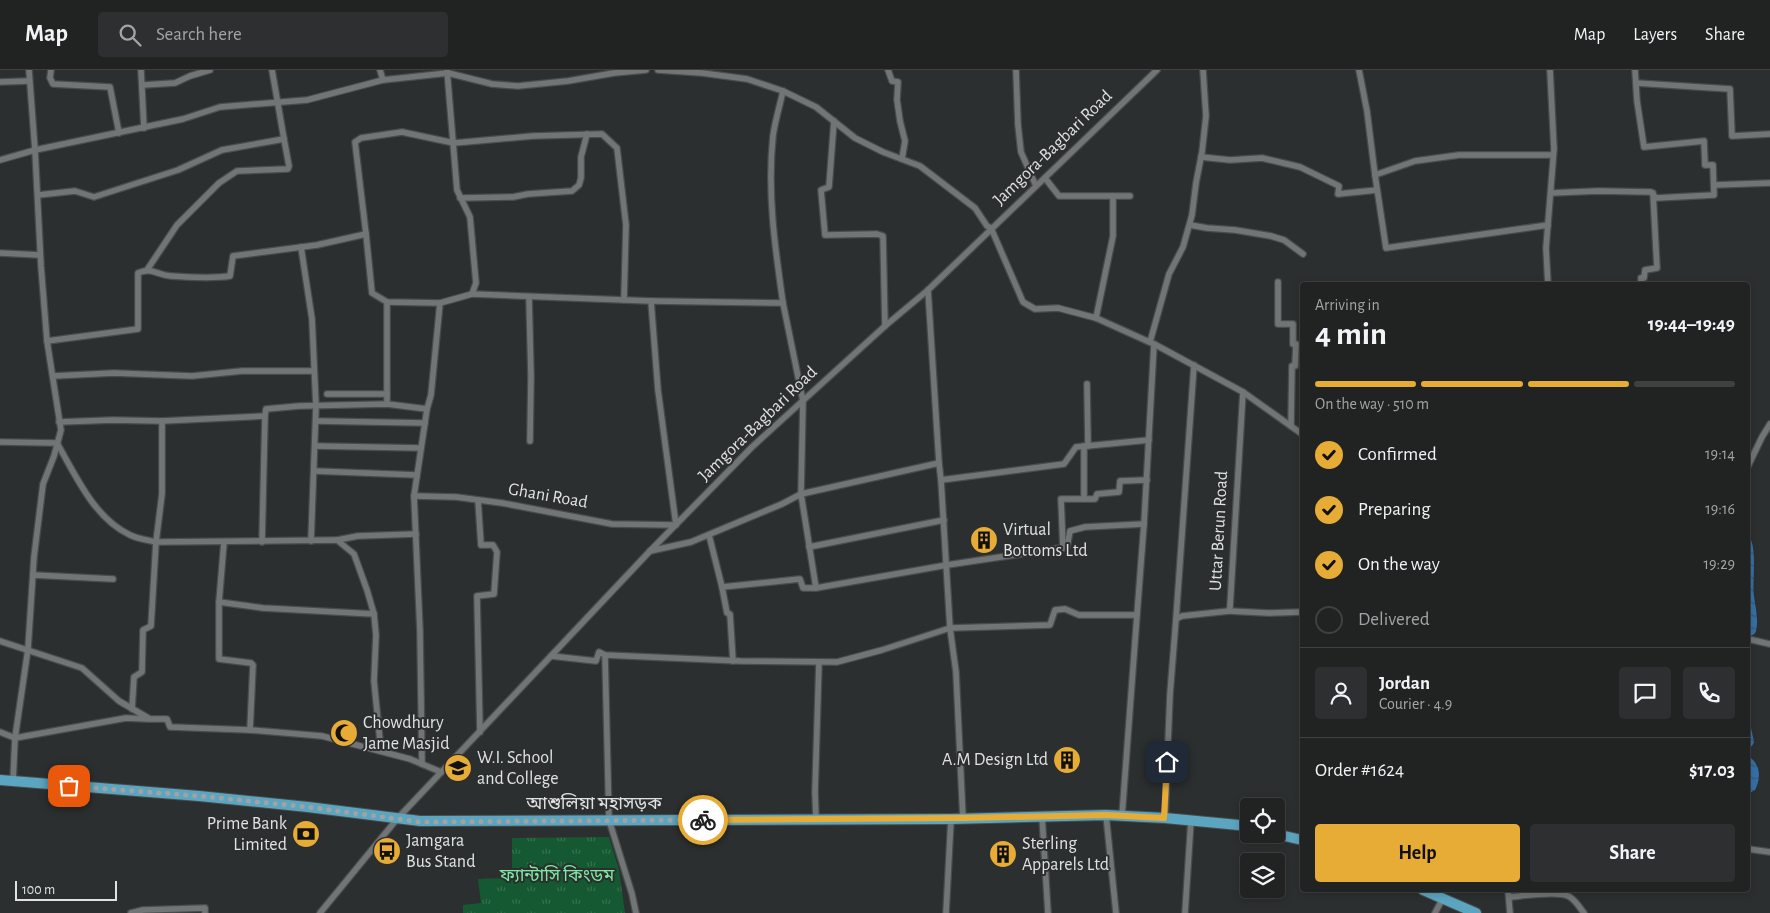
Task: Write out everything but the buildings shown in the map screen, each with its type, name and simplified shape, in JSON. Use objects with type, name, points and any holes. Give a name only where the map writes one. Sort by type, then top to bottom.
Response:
[{"type":"highway","name":"আশুলিয়া মহাসড়ক","points":[[0,780],[199,796],[308,807],[420,822],[952,819],[1106,815],[1240,825]]},
{"type":"highway","points":[[1285,836],[1300,840]]},
{"type":"highway","points":[[1428,892],[1476,913]]},
{"type":"street","points":[[13,782],[15,738],[28,649],[32,575],[43,484],[60,430],[47,341],[29,70]]},
{"type":"street","points":[[50,70],[52,84],[110,86],[119,133]]},
{"type":"street","points":[[141,70],[144,128]]},
{"type":"street","points":[[143,85],[175,83],[208,70]]},
{"type":"street","points":[[147,270],[177,225],[220,183],[237,171],[288,169],[272,70]]},
{"type":"street","points":[[380,70],[383,80]]},
{"type":"street","points":[[0,160],[35,150],[183,120],[220,108],[307,100],[383,80],[447,72],[492,84],[518,86],[646,70]]},
{"type":"street","points":[[658,70],[747,78],[783,91],[816,108],[855,138],[920,166],[975,208],[987,226],[991,228],[1023,302],[1035,309],[1058,308],[1096,318],[1152,343],[1242,392],[1300,433]]},
{"type":"street","points":[[736,70],[737,77]]},
{"type":"street","points":[[888,70],[892,80],[898,82],[899,114],[905,142],[902,159]]},
{"type":"street","points":[[1016,70],[1021,152],[1036,186]]},
{"type":"street","name":"Jamgora-Bagbari Road","points":[[320,913],[397,819],[650,551],[752,447],[885,326],[928,290],[1157,70]]},
{"type":"street","points":[[1122,816],[1147,480],[1152,343],[1169,274],[1183,247],[1192,216],[1206,116],[1203,70]]},
{"type":"street","points":[[1359,70],[1367,111],[1386,248],[1548,225]]},
{"type":"street","points":[[1548,282],[1546,248],[1553,155],[1550,70]]},
{"type":"street","points":[[1551,193],[1598,191],[1652,193],[1656,198],[1714,195],[1713,165],[1705,165],[1704,141],[1644,147],[1635,70]]},
{"type":"street","points":[[447,72],[457,190],[470,217],[476,283],[472,294]]},
{"type":"street","points":[[0,82],[29,82]]},
{"type":"street","points":[[1636,83],[1730,89],[1732,136],[1770,134]]},
{"type":"street","points":[[783,91],[773,134],[770,179],[774,246],[802,401],[801,494],[816,588]]},
{"type":"street","points":[[834,121],[829,187],[821,190],[825,235],[876,234],[883,236],[885,326]]},
{"type":"street","points":[[624,300],[626,225],[617,148],[602,134],[533,136],[454,143],[402,132],[361,138],[355,142],[372,293],[387,302],[440,303],[472,294],[624,300],[783,304]]},
{"type":"street","points":[[460,198],[513,197],[572,191],[579,186],[581,157],[587,134]]},
{"type":"street","points":[[38,195],[75,191],[94,197],[178,170],[222,150],[284,139]]},
{"type":"street","points":[[1375,175],[1415,161],[1459,155],[1553,155]]},
{"type":"street","points":[[1201,157],[1230,160],[1262,158],[1300,167],[1339,186],[1338,194],[1377,190]]},
{"type":"street","points":[[1045,178],[1059,196],[1130,196]]},
{"type":"street","points":[[1714,185],[1770,183]]},
{"type":"street","points":[[1641,282],[1641,278],[1644,278],[1645,270],[1656,268],[1652,193]]},
{"type":"street","points":[[1096,318],[1113,236],[1113,196]]},
{"type":"street","points":[[1190,225],[1271,236],[1284,240],[1303,254]]},
{"type":"street","points":[[47,341],[138,329],[138,273],[147,270],[169,276],[230,276],[233,256],[301,247],[366,234]]},
{"type":"street","points":[[301,247],[312,319],[316,406],[311,541]]},
{"type":"street","points":[[0,253],[40,255]]},
{"type":"street","points":[[1278,282],[1278,324],[1293,324],[1293,344],[1296,344],[1295,366],[1292,366],[1291,426]]},
{"type":"street","points":[[928,290],[950,628],[956,672],[963,818]]},
{"type":"street","points":[[529,296],[530,441]]},
{"type":"street","points":[[651,300],[658,390],[676,525]]},
{"type":"street","points":[[387,302],[387,404]]},
{"type":"street","points":[[422,764],[420,631],[414,496],[427,409],[431,395],[440,303]]},
{"type":"street","points":[[1164,818],[1170,694],[1194,365]]},
{"type":"street","points":[[52,376],[114,374],[192,376],[242,371],[314,371]]},
{"type":"street","points":[[1084,499],[1087,384]]},
{"type":"street","name":"Uttar Berun Road","points":[[1176,619],[1182,616],[1229,611],[1242,392]]},
{"type":"street","points":[[327,394],[387,394]]},
{"type":"street","points":[[262,542],[266,409],[387,404],[427,409]]},
{"type":"street","points":[[59,422],[162,421],[266,416]]},
{"type":"street","points":[[132,709],[134,677],[142,672],[144,630],[151,626],[156,542],[162,494],[162,421]]},
{"type":"street","points":[[316,421],[425,423]]},
{"type":"street","points":[[1750,462],[1770,424]]},
{"type":"street","points":[[941,480],[1064,464],[1076,447],[1149,440]]},
{"type":"street","points":[[0,442],[57,443]]},
{"type":"street","points":[[57,443],[90,499],[114,526],[132,536],[156,542],[262,542],[337,540],[358,536],[416,534]]},
{"type":"street","points":[[315,446],[421,448]]},
{"type":"street","points":[[650,551],[691,542],[782,504],[801,494],[939,463]]},
{"type":"street","points":[[314,471],[417,475]]},
{"type":"street","points":[[1063,548],[1061,499],[1095,499],[1097,494],[1119,492],[1120,481],[1147,480]]},
{"type":"street","name":"Ghani Road","points":[[414,496],[456,497],[502,503],[612,524],[676,525]]},
{"type":"street","points":[[478,500],[481,545],[493,545],[497,552],[494,594],[477,596],[480,732]]},
{"type":"street","points":[[810,547],[944,520]]},
{"type":"street","points":[[722,587],[800,579],[803,588],[816,588],[947,565],[1063,548],[1067,547],[1070,532],[1085,527],[1144,524]]},
{"type":"street","points":[[709,535],[727,613],[730,614],[733,661]]},
{"type":"street","points":[[337,540],[354,554],[374,614],[376,635],[374,681],[381,751]]},
{"type":"street","points":[[224,542],[218,602],[219,660],[251,663],[253,665],[250,730]]},
{"type":"street","points":[[32,575],[113,579]]},
{"type":"street","points":[[218,602],[263,608],[374,614]]},
{"type":"street","points":[[551,656],[596,661],[599,652],[605,655],[733,661],[837,662],[950,628],[1050,625],[1055,610],[1065,609],[1079,615],[1137,615]]},
{"type":"street","points":[[1229,611],[1268,614],[1300,612]]},
{"type":"street","points":[[1750,640],[1770,644]]},
{"type":"street","points":[[0,641],[82,668],[119,702],[150,719]]},
{"type":"street","points":[[605,655],[609,820],[636,913]]},
{"type":"street","points":[[816,819],[814,792],[819,662]]},
{"type":"street","points":[[0,732],[15,738],[126,718],[167,719],[170,727],[250,730],[322,736],[410,759],[441,772]]},
{"type":"street","points":[[1106,815],[1116,913]]},
{"type":"street","points":[[1042,816],[1048,913]]},
{"type":"street","points":[[946,913],[952,819]]},
{"type":"street","points":[[1186,913],[1191,820]]},
{"type":"street","points":[[1750,849],[1770,852]]},
{"type":"street","points":[[1510,913],[1509,893],[1567,895],[1572,898],[1584,913]]},
{"type":"street","points":[[1435,913],[1443,898]]},
{"type":"street","points":[[131,913],[143,910],[205,908],[205,913]]},
{"type":"green space","name":"ফ্যান্টাসি কিংডম","points":[[609,837],[619,870],[625,913],[463,913],[463,905],[481,903],[478,879],[512,878],[512,838]]},
{"type":"water","points":[[1750,538],[1754,555],[1754,590],[1757,622],[1753,635],[1750,636]]},
{"type":"water","points":[[1750,723],[1754,742],[1750,746]]},
{"type":"water","points":[[1750,758],[1758,767],[1759,772],[1755,790],[1750,793]]},
{"type":"way so far","points":[[69,786],[308,807],[420,822],[703,820]]},
{"type":"place","name":"Virtual Bottoms Ltd","points":[[984,540]]},
{"type":"place","name":"Chowdhury Jame Masjid","points":[[344,733]]},
{"type":"place","name":"A.M Design Ltd","points":[[1067,760]]},
{"type":"place","name":"W.I. School and College","points":[[458,768]]},
{"type":"place","name":"Prime Bank Limited","points":[[306,834]]},
{"type":"place","name":"Jamgara Bus Stand","points":[[387,851]]},
{"type":"place","name":"Sterling Apparels Ltd","points":[[1003,854]]},
{"type":"route","points":[[703,820],[1106,815],[1164,818],[1167,762]]}]
